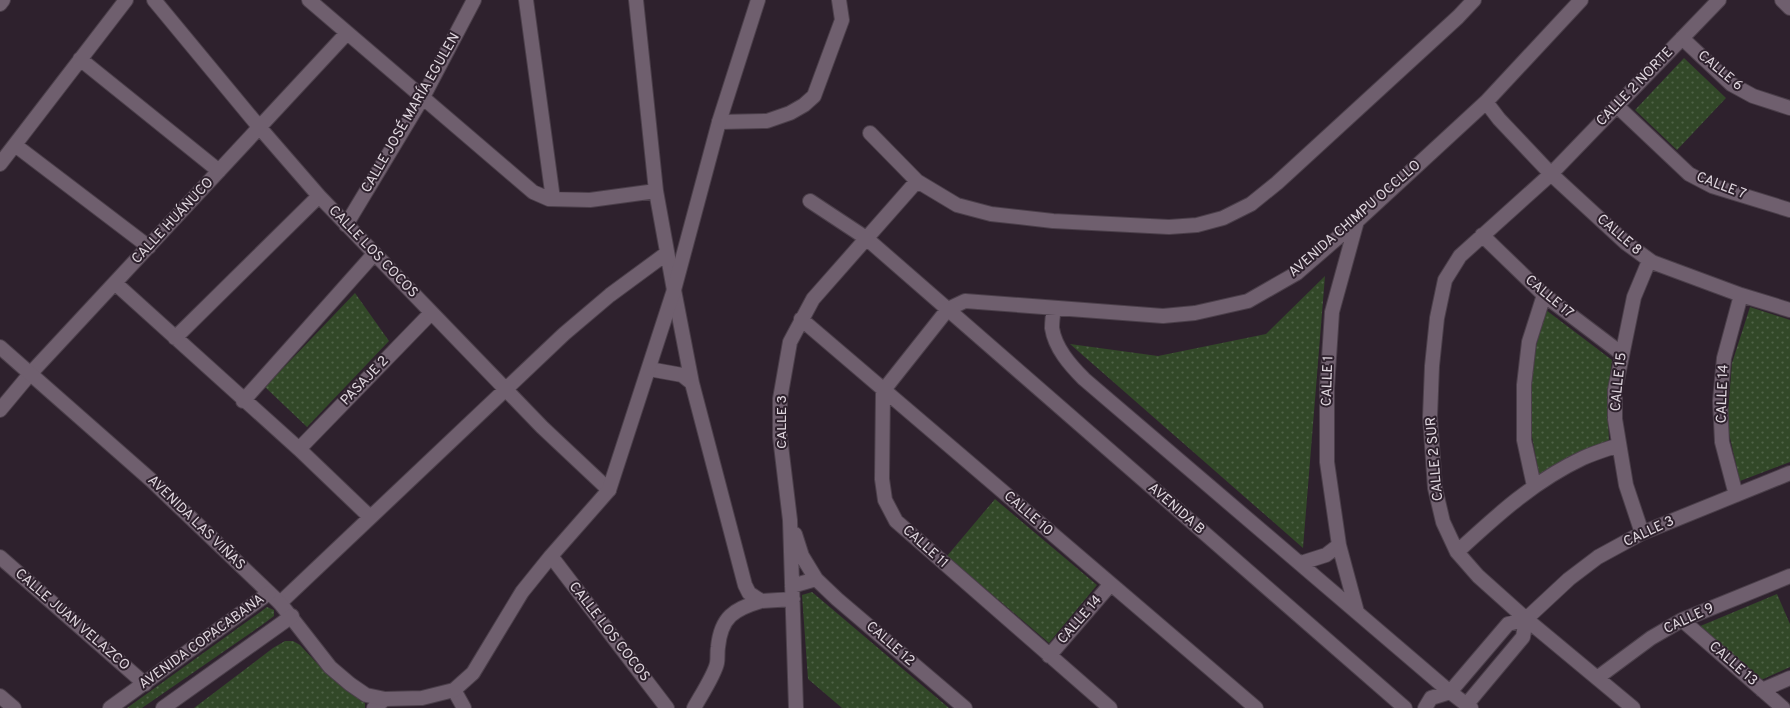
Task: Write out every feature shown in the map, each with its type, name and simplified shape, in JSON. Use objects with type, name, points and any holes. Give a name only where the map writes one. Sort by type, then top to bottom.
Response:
[{"type":"street","points":[[0,4],[3,0]]},
{"type":"street","points":[[0,164],[126,0]]},
{"type":"street","name":"CALLE LOS COCOS","points":[[154,0],[319,196],[542,427],[608,490]]},
{"type":"street","points":[[309,0],[324,5],[347,33],[533,192],[553,199],[590,200],[656,191]]},
{"type":"street","name":"CALLE JOSÉ MARÍA EGULEN","points":[[346,225],[423,97],[474,0]]},
{"type":"street","points":[[526,0],[553,199]]},
{"type":"street","points":[[636,0],[656,191],[692,383],[746,585],[750,593],[761,601]]},
{"type":"street","points":[[464,708],[454,690],[472,673],[522,592],[608,490],[674,290],[720,122],[758,0]]},
{"type":"street","points":[[720,122],[766,121],[804,105],[814,96],[842,20],[839,0]]},
{"type":"street","points":[[870,134],[918,181],[956,205],[991,214],[1053,221],[1169,228],[1197,226],[1223,218],[1251,204],[1277,183],[1458,17],[1474,0]]},
{"type":"street","name":"AVENIDA CHIMPU OCCLLO","points":[[948,309],[965,301],[1163,316],[1196,313],[1248,302],[1297,273],[1357,220],[1486,102],[1581,0]]},
{"type":"street","name":"CALLE 2 NORTE","points":[[1551,174],[1719,0]]},
{"type":"street","points":[[1782,0],[1790,8]]},
{"type":"street","name":"CALLE HUÁNUCO","points":[[0,410],[30,374],[347,33]]},
{"type":"street","name":"CALLE 6","points":[[1682,38],[1731,84],[1753,96],[1790,108]]},
{"type":"street","points":[[80,59],[219,171]]},
{"type":"street","name":"CALLE 8","points":[[1486,102],[1499,119],[1551,174],[1626,243],[1649,261],[1741,295],[1790,310]]},
{"type":"street","name":"CALLE 7","points":[[1617,106],[1690,174],[1712,186],[1790,210]]},
{"type":"street","points":[[15,145],[149,247]]},
{"type":"street","name":"CALLE 2 SUR","points":[[1551,174],[1460,256],[1445,280],[1436,318],[1432,366],[1430,418],[1435,488],[1443,522],[1457,552],[1478,576],[1526,619],[1633,708]]},
{"type":"street","name":"CALLE 3","points":[[796,708],[790,520],[780,437],[780,399],[790,342],[813,299],[918,181]]},
{"type":"street","points":[[175,338],[319,196]]},
{"type":"street","points":[[810,201],[866,238],[948,309],[883,391]]},
{"type":"street","name":"CALLE 1","points":[[1357,220],[1332,312],[1327,388],[1327,462],[1339,545],[1357,612]]},
{"type":"street","name":"CALLE 17","points":[[1482,235],[1544,295],[1622,354]]},
{"type":"street","points":[[280,603],[564,334],[597,306],[667,253]]},
{"type":"street","points":[[243,401],[374,254]]},
{"type":"street","name":"CALLE 15","points":[[1642,533],[1626,485],[1615,419],[1615,390],[1634,297],[1649,261]]},
{"type":"street","points":[[114,284],[299,449],[370,517]]},
{"type":"street","points":[[1534,486],[1524,440],[1524,385],[1529,342],[1544,295]]},
{"type":"street","name":"CALLE 14","points":[[1736,495],[1722,442],[1720,401],[1724,358],[1741,295]]},
{"type":"street","points":[[1054,308],[1052,329],[1058,346],[1078,373],[1468,707]]},
{"type":"street","name":"AVENIDA B","points":[[948,309],[1405,708]]},
{"type":"street","name":"PASAJE 2","points":[[299,449],[431,312]]},
{"type":"street","name":"CALLE 10","points":[[801,319],[1256,708]]},
{"type":"street","name":"AVENIDA LAS VIÑAS","points":[[0,347],[151,480],[280,603],[330,667],[350,684],[366,695],[385,698],[422,698],[454,690]]},
{"type":"street","points":[[648,369],[682,375],[692,383]]},
{"type":"street","name":"CALLE 11","points":[[883,391],[882,479],[885,500],[896,521],[1110,708]]},
{"type":"street","points":[[1457,552],[1505,508],[1534,486],[1583,458],[1619,445]]},
{"type":"street","name":"CALLE 3","points":[[1425,708],[1431,698],[1450,692],[1508,624],[1526,619],[1569,579],[1598,556],[1642,533],[1790,473]]},
{"type":"street","name":"CALLE 12","points":[[790,520],[802,556],[816,579],[965,708]]},
{"type":"street","points":[[1301,563],[1326,555],[1339,545]]},
{"type":"street","name":"CALLE LOS COCOS","points":[[551,556],[667,708]]},
{"type":"street","name":"CALLE JUAN VELAZCO","points":[[0,557],[145,684]]},
{"type":"street","name":"CALLE 9","points":[[1598,678],[1651,638],[1682,620],[1790,576]]},
{"type":"street","points":[[694,708],[717,664],[722,628],[732,613],[743,607],[792,592],[816,579]]},
{"type":"street","name":"CALLE 14","points":[[1050,656],[1110,585]]},
{"type":"street","name":"AVENIDA COPACABANA","points":[[110,708],[269,593]]},
{"type":"street","points":[[163,708],[292,616]]},
{"type":"street","name":"CALLE 3","points":[[1468,707],[1523,637],[1526,619]]},
{"type":"street","name":"CALLE 13","points":[[1682,620],[1783,708]]},
{"type":"street","points":[[1762,690],[1790,678]]},
{"type":"street","points":[[0,696],[14,708]]},
{"type":"street","points":[[374,708],[385,698]]},
{"type":"green space","points":[[1684,58],[1726,98],[1677,150],[1635,110]]},
{"type":"green space","points":[[1325,276],[1303,548],[1070,344],[1158,356],[1266,334]]},
{"type":"green space","points":[[355,293],[389,341],[307,427],[265,387]]},
{"type":"green space","points":[[1750,307],[1790,320],[1790,462],[1740,481],[1727,425],[1732,363]]},
{"type":"green space","points":[[1546,310],[1612,360],[1607,399],[1609,440],[1539,474],[1530,426],[1532,361]]},
{"type":"green space","points":[[995,499],[1097,585],[1049,643],[947,556]]},
{"type":"green space","points":[[812,592],[949,708],[842,708],[808,679],[802,595]]},
{"type":"green space","points":[[1777,594],[1790,624],[1790,667],[1761,680],[1698,627]]},
{"type":"green space","points":[[267,607],[274,610],[274,616],[262,625],[142,708],[127,708]]},
{"type":"green space","points":[[285,641],[293,641],[300,645],[327,674],[365,703],[365,708],[194,708],[273,648]]}]
